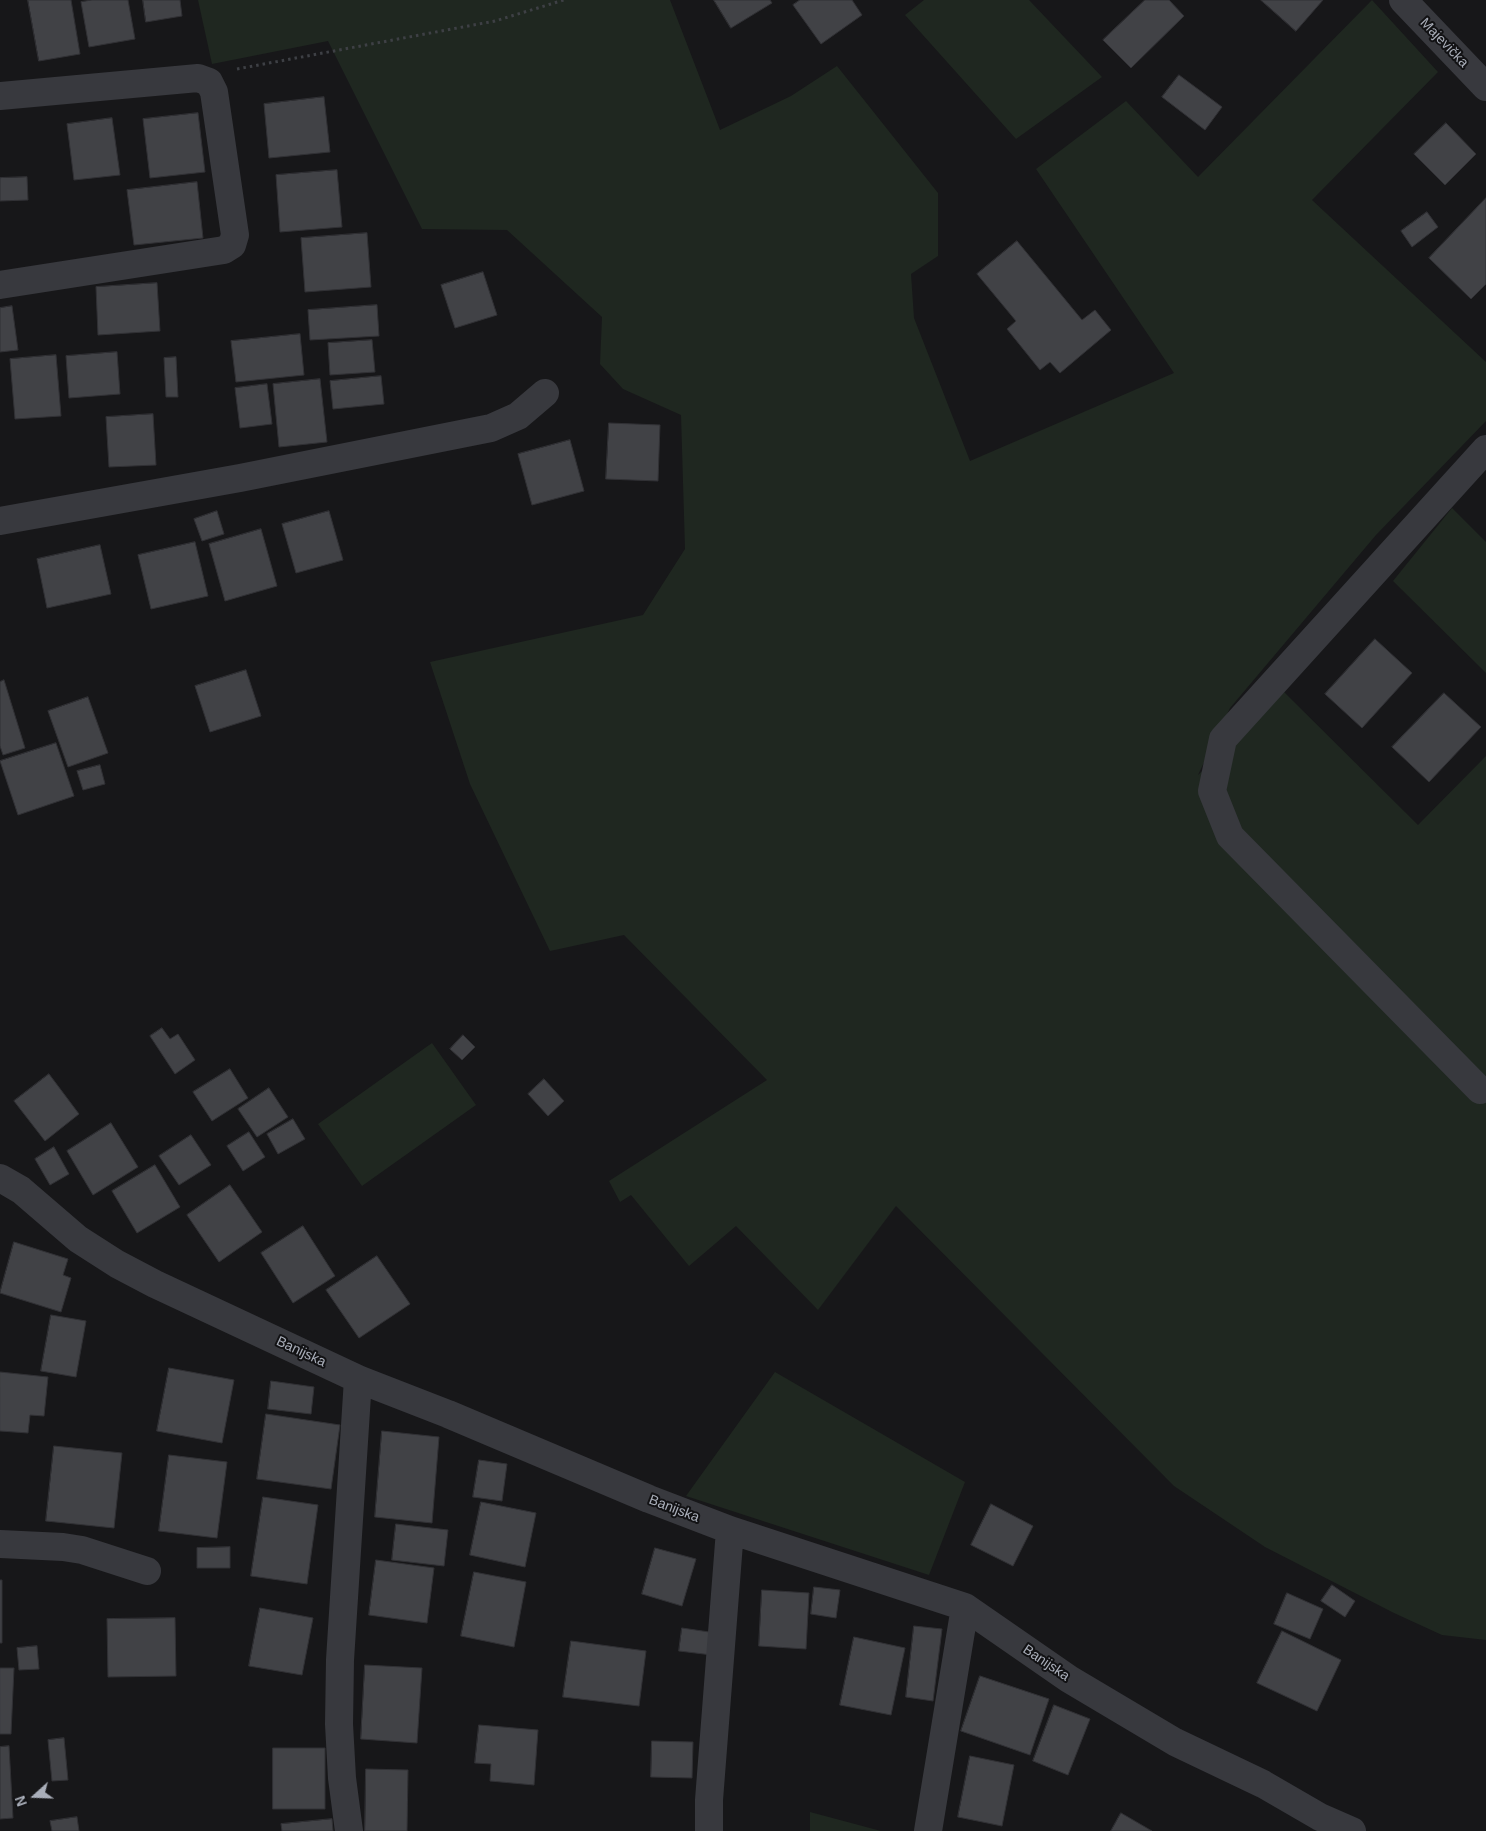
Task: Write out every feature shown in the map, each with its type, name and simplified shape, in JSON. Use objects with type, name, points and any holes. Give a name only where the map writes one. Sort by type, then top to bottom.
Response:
[{"type":"street","name":"Majevička","points":[[1403,0],[1486,87]]},
{"type":"street","points":[[0,96],[198,78],[209,82],[214,92],[235,236],[232,245],[224,250],[0,285]]},
{"type":"street","points":[[0,521],[240,478],[491,428],[518,416],[545,392]]},
{"type":"street","points":[[1480,1090],[1230,836],[1212,792],[1223,739],[1486,449]]},
{"type":"street","name":"Banijska","points":[[0,1178],[21,1190],[78,1239],[117,1264],[155,1284],[358,1379],[448,1414],[649,1499],[730,1530],[965,1607],[1069,1679],[1176,1742],[1263,1784],[1320,1817],[1352,1831]]},
{"type":"street","points":[[349,1831],[342,1778],[339,1724],[340,1660],[358,1379]]},
{"type":"street","points":[[709,1831],[709,1800],[730,1530]]},
{"type":"street","points":[[0,1544],[63,1546],[82,1550],[147,1571]]},
{"type":"street","points":[[928,1831],[965,1607]]},
{"type":"path","points":[[209,82],[235,70],[495,21],[564,0]]},
{"type":"shaded area","points":[[198,0],[670,0],[720,130],[791,96],[837,66],[938,193],[938,256],[911,274],[914,318],[970,461],[1174,373],[1036,169],[1126,101],[1198,177],[1372,0],[1438,72],[1312,200],[1486,362],[1486,421],[1376,535],[1230,708],[1198,775],[1284,692],[1418,825],[1486,756],[1486,1640],[1442,1635],[1394,1613],[1265,1547],[1174,1486],[896,1206],[818,1310],[736,1226],[689,1266],[631,1195],[620,1202],[609,1181],[767,1080],[624,935],[550,951],[470,784],[430,662],[643,615],[685,549],[681,415],[623,389],[600,364],[602,317],[507,230],[422,229],[328,41],[212,64]]},
{"type":"shaded area","points":[[924,0],[1029,0],[1102,77],[1016,139],[905,15]]},
{"type":"shaded area","points":[[1452,508],[1486,542],[1486,673],[1393,581]]},
{"type":"shaded area","points":[[432,1043],[476,1105],[362,1186],[318,1124]]},
{"type":"shaded area","points":[[775,1372],[965,1482],[929,1575],[686,1496]]},
{"type":"shaded area","points":[[810,1812],[881,1831],[810,1831]]},
{"type":"building","points":[[28,0],[71,0],[80,54],[39,61]]},
{"type":"building","points":[[92,0],[128,0],[135,39],[89,47],[81,2]]},
{"type":"building","points":[[143,0],[180,0],[182,16],[146,22]]},
{"type":"building","points":[[714,0],[770,0],[772,3],[731,28]]},
{"type":"building","points":[[800,0],[852,0],[862,15],[821,44],[793,5]]},
{"type":"building","points":[[1145,0],[1169,0],[1184,16],[1131,68],[1103,40]]},
{"type":"building","points":[[1261,0],[1323,0],[1296,31]]},
{"type":"building","points":[[1179,75],[1222,107],[1205,130],[1162,97]]},
{"type":"building","points":[[324,97],[330,152],[269,158],[264,104]]},
{"type":"building","points":[[198,113],[205,172],[150,178],[143,119]]},
{"type":"building","points":[[112,118],[120,175],[74,180],[67,124]]},
{"type":"building","points":[[1446,123],[1476,154],[1445,185],[1414,154]]},
{"type":"building","points":[[337,170],[342,227],[280,232],[276,175]]},
{"type":"building","points":[[27,177],[28,200],[0,201],[0,178]]},
{"type":"building","points":[[197,182],[203,238],[134,245],[127,190]]},
{"type":"building","points":[[1486,198],[1486,284],[1471,299],[1429,258]]},
{"type":"building","points":[[1427,212],[1438,227],[1412,247],[1401,231]]},
{"type":"building","points":[[367,233],[371,287],[305,292],[301,238]]},
{"type":"building","points":[[1017,241],[1082,320],[1095,310],[1111,330],[1060,373],[1050,362],[1040,370],[1007,329],[1016,321],[977,274]]},
{"type":"building","points":[[483,272],[497,315],[455,328],[441,285]]},
{"type":"building","points":[[157,283],[160,331],[98,335],[96,287]]},
{"type":"building","points":[[377,305],[379,336],[310,340],[308,310]]},
{"type":"building","points":[[12,306],[18,350],[0,352],[0,308]]},
{"type":"building","points":[[300,334],[304,375],[236,382],[231,341]]},
{"type":"building","points":[[372,340],[375,372],[330,375],[328,343]]},
{"type":"building","points":[[117,352],[120,394],[69,398],[66,356]]},
{"type":"building","points":[[56,355],[61,416],[15,419],[10,359]]},
{"type":"building","points":[[176,357],[178,397],[166,397],[164,358]]},
{"type":"building","points":[[381,376],[384,404],[333,409],[330,381]]},
{"type":"building","points":[[320,379],[327,442],[279,447],[273,384]]},
{"type":"building","points":[[267,384],[272,424],[240,428],[235,388]]},
{"type":"building","points":[[153,414],[156,465],[109,467],[106,417]]},
{"type":"building","points":[[609,423],[660,425],[658,481],[606,479]]},
{"type":"building","points":[[570,440],[584,491],[532,505],[518,454]]},
{"type":"building","points":[[217,511],[224,534],[202,541],[194,519]]},
{"type":"building","points":[[329,511],[343,560],[296,573],[282,524]]},
{"type":"building","points":[[261,529],[277,586],[225,601],[209,544]]},
{"type":"building","points":[[195,542],[208,596],[151,609],[138,555]]},
{"type":"building","points":[[100,545],[111,594],[47,608],[37,559]]},
{"type":"building","points":[[1375,639],[1412,673],[1362,728],[1325,694]]},
{"type":"building","points":[[246,670],[261,716],[210,732],[195,686]]},
{"type":"building","points":[[4,680],[25,748],[3,755],[0,746],[0,682]]},
{"type":"building","points":[[1444,693],[1481,727],[1429,782],[1392,747]]},
{"type":"building","points":[[88,697],[108,753],[68,767],[48,711]]},
{"type":"building","points":[[56,743],[74,796],[18,815],[0,761]]},
{"type":"building","points":[[100,765],[105,784],[83,790],[77,771]]},
{"type":"building","points":[[162,1028],[170,1039],[178,1034],[195,1060],[175,1074],[150,1036]]},
{"type":"building","points":[[463,1035],[475,1047],[462,1060],[450,1049]]},
{"type":"building","points":[[230,1069],[248,1098],[212,1121],[193,1092]]},
{"type":"building","points":[[49,1074],[79,1114],[45,1141],[14,1101]]},
{"type":"building","points":[[544,1079],[564,1101],[548,1116],[528,1094]]},
{"type":"building","points":[[269,1088],[288,1117],[257,1137],[238,1109]]},
{"type":"building","points":[[293,1119],[305,1139],[278,1154],[267,1134]]},
{"type":"building","points":[[111,1123],[138,1167],[93,1195],[67,1151]]},
{"type":"building","points":[[249,1132],[265,1157],[243,1171],[227,1146]]},
{"type":"building","points":[[191,1135],[211,1165],[179,1185],[159,1156]]},
{"type":"building","points":[[54,1147],[69,1174],[50,1185],[35,1159]]},
{"type":"building","points":[[155,1165],[180,1207],[137,1233],[112,1191]]},
{"type":"building","points":[[230,1185],[262,1232],[219,1262],[187,1215]]},
{"type":"building","points":[[303,1226],[335,1276],[293,1303],[261,1253]]},
{"type":"building","points":[[14,1242],[68,1259],[63,1275],[71,1278],[61,1312],[0,1293]]},
{"type":"building","points":[[377,1256],[410,1304],[359,1338],[326,1290]]},
{"type":"building","points":[[51,1315],[86,1321],[76,1377],[41,1371]]},
{"type":"building","points":[[169,1368],[234,1380],[222,1443],[157,1431]]},
{"type":"building","points":[[0,1372],[48,1377],[44,1416],[30,1415],[28,1433],[0,1431]]},
{"type":"building","points":[[271,1381],[314,1387],[311,1414],[268,1409]]},
{"type":"building","points":[[266,1414],[340,1425],[331,1489],[257,1479]]},
{"type":"building","points":[[382,1431],[439,1437],[432,1523],[375,1517]]},
{"type":"building","points":[[54,1446],[122,1453],[114,1528],[46,1521]]},
{"type":"building","points":[[169,1455],[227,1462],[217,1538],[159,1531]]},
{"type":"building","points":[[479,1460],[507,1464],[502,1501],[473,1497]]},
{"type":"building","points":[[263,1497],[318,1505],[307,1584],[251,1576]]},
{"type":"building","points":[[481,1502],[536,1513],[525,1567],[470,1555]]},
{"type":"building","points":[[991,1504],[1033,1526],[1013,1566],[971,1545]]},
{"type":"building","points":[[396,1524],[448,1530],[444,1566],[392,1560]]},
{"type":"building","points":[[230,1547],[230,1568],[197,1568],[197,1548]]},
{"type":"building","points":[[655,1548],[696,1559],[682,1606],[642,1594]]},
{"type":"building","points":[[376,1560],[434,1568],[427,1623],[369,1615]]},
{"type":"building","points":[[474,1572],[526,1582],[514,1647],[461,1636]]},
{"type":"building","points":[[0,1580],[2,1580],[2,1643],[0,1643]]},
{"type":"building","points":[[1332,1585],[1355,1601],[1345,1617],[1321,1601]]},
{"type":"building","points":[[814,1587],[840,1590],[836,1618],[811,1614]]},
{"type":"building","points":[[762,1590],[809,1593],[806,1649],[759,1646]]},
{"type":"building","points":[[1287,1593],[1323,1609],[1310,1639],[1274,1624]]},
{"type":"building","points":[[260,1608],[313,1618],[302,1675],[249,1666]]},
{"type":"building","points":[[175,1618],[176,1676],[108,1677],[107,1619]]},
{"type":"building","points":[[914,1626],[942,1629],[933,1701],[906,1697]]},
{"type":"building","points":[[682,1628],[716,1633],[712,1655],[679,1651]]},
{"type":"building","points":[[1282,1631],[1341,1660],[1317,1711],[1257,1683]]},
{"type":"building","points":[[854,1637],[905,1648],[891,1715],[840,1705]]},
{"type":"building","points":[[571,1641],[646,1651],[639,1706],[563,1697]]},
{"type":"building","points":[[37,1646],[39,1669],[19,1670],[17,1648]]},
{"type":"building","points":[[365,1665],[422,1668],[417,1743],[361,1739]]},
{"type":"building","points":[[0,1668],[14,1668],[11,1734],[0,1734]]},
{"type":"building","points":[[980,1676],[1049,1699],[1030,1755],[961,1731]]},
{"type":"building","points":[[1054,1705],[1090,1719],[1068,1775],[1033,1761]]},
{"type":"building","points":[[479,1725],[538,1730],[534,1785],[490,1781],[491,1764],[475,1763]]},
{"type":"building","points":[[64,1738],[68,1780],[52,1781],[48,1740]]},
{"type":"building","points":[[652,1741],[693,1742],[692,1778],[651,1777]]},
{"type":"building","points":[[9,1746],[13,1818],[0,1819],[0,1747]]},
{"type":"building","points":[[273,1748],[325,1748],[325,1809],[273,1809]]},
{"type":"building","points":[[970,1756],[1014,1765],[1002,1826],[958,1817]]},
{"type":"building","points":[[366,1769],[408,1770],[407,1831],[365,1831]]},
{"type":"building","points":[[1121,1813],[1152,1831],[1111,1831]]},
{"type":"building","points":[[77,1817],[79,1831],[52,1831],[50,1821]]},
{"type":"building","points":[[332,1819],[333,1831],[282,1831],[281,1824]]}]
